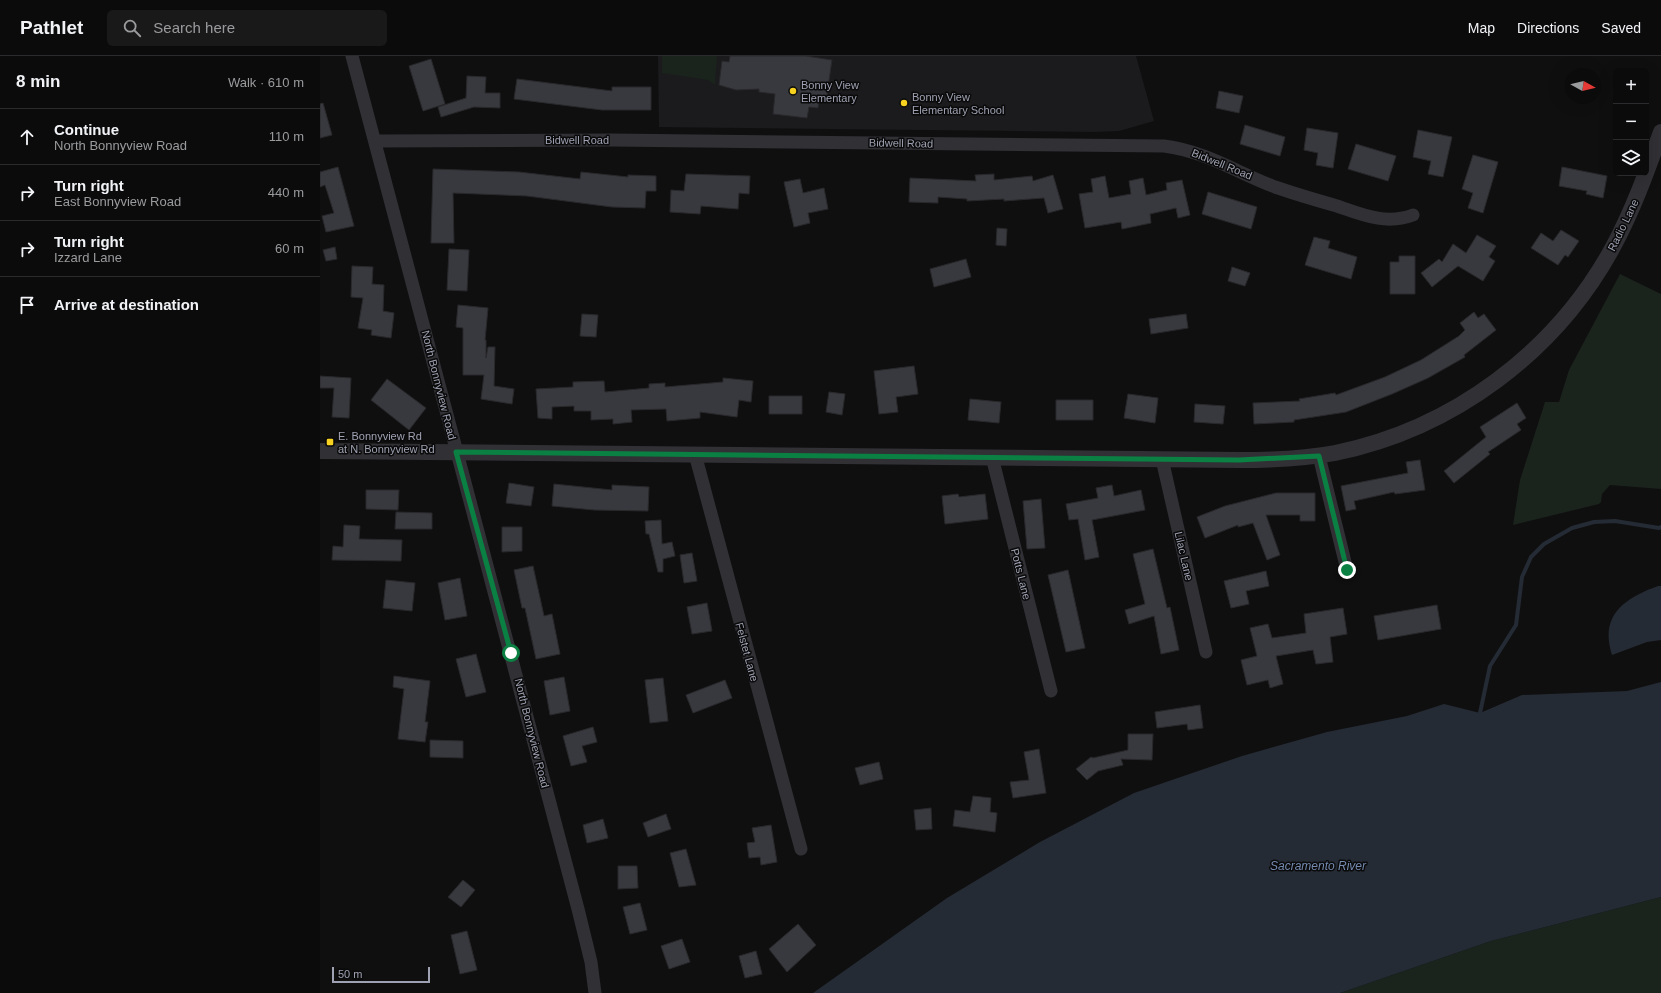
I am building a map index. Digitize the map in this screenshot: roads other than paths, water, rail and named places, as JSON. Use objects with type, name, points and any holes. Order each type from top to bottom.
[{"type":"street","name":"North Bonnyview Road","points":[[352,56],[578,908],[591,962],[595,993]]},
{"type":"street","name":"Radio Lane","points":[[320,451],[1265,460],[1319,456],[1349,450],[1397,435],[1434,419],[1486,389],[1518,365],[1546,338],[1567,315],[1597,275],[1613,247],[1638,193],[1661,132]]},
{"type":"street","name":"Bidwell Road","points":[[375,141],[611,140],[1164,146],[1199,153],[1275,187],[1366,215],[1386,220],[1395,220],[1414,215]]},
{"type":"street","name":"Felstet Lane","points":[[695,454],[801,849]]},
{"type":"street","points":[[1319,456],[1347,570]]},
{"type":"street","name":"Potts Lane","points":[[992,457],[1051,691]]},
{"type":"street","name":"Lilac Lane","points":[[1162,459],[1206,652]]},
{"type":"water","points":[[1661,586],[1661,640],[1647,642],[1612,655],[1609,641],[1609,629],[1612,619],[1618,610],[1635,596]]},
{"type":"water","name":"Sacramento River","points":[[1661,682],[1661,897],[1491,941],[1340,993],[813,993],[947,898],[1040,842],[1134,793],[1242,756],[1327,732],[1407,716],[1444,704],[1480,713],[1522,695],[1627,691]]},
{"type":"waterway","points":[[1480,713],[1490,666],[1516,625],[1522,577],[1531,557],[1544,544],[1572,528],[1594,522],[1615,521],[1659,528],[1661,527]]},
{"type":"place","name":"Bonny View Elementary","points":[[793,91]]},
{"type":"place","name":"Bonny View Elementary School","points":[[904,103]]},
{"type":"place","name":"E. Bonnyview Rd at N. Bonnyview Rd","points":[[330,442]]}]
